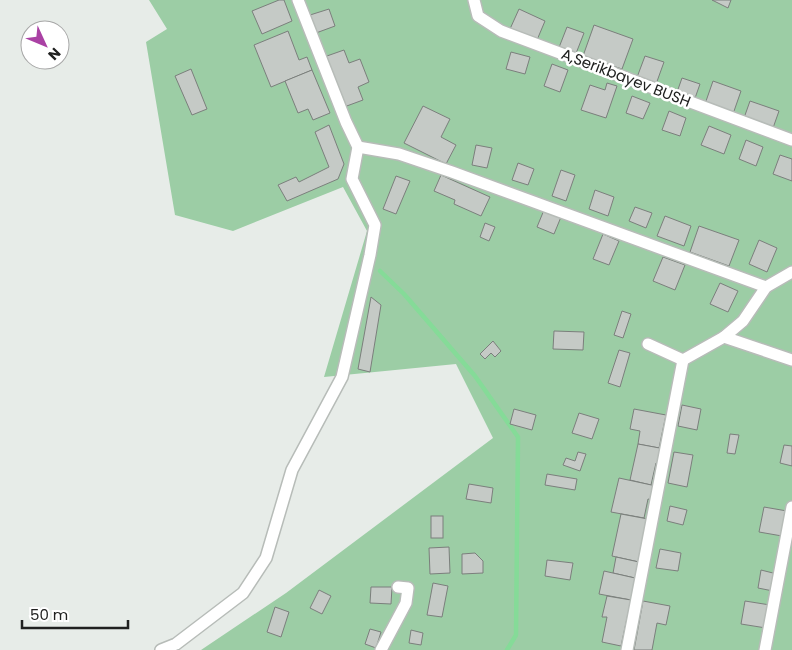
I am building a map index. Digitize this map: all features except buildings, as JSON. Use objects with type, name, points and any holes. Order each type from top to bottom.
[{"type":"street","points":[[161,650],[176,644],[244,593],[266,558],[292,470],[342,377],[375,225],[352,179],[358,147],[346,122],[298,0]]},
{"type":"street","name":"A,Serikbayev BUSH","points":[[474,0],[478,16],[501,31],[792,140]]},
{"type":"street","points":[[358,147],[399,154],[452,172],[766,287]]},
{"type":"street","points":[[627,650],[683,360],[724,337],[743,321],[766,287],[792,272]]},
{"type":"street","points":[[724,337],[792,360]]},
{"type":"street","points":[[648,344],[683,360]]},
{"type":"street","points":[[765,650],[792,506]]},
{"type":"street","points":[[382,650],[406,602],[408,588],[398,587]]},
{"type":"green space","points":[[149,0],[792,0],[792,650],[201,650],[286,593],[493,438],[456,364],[324,377],[367,231],[343,187],[233,231],[175,215],[146,42],[167,29]]},
{"type":"waterway","points":[[380,271],[404,294],[475,376],[518,437],[516,635],[507,650]]}]
